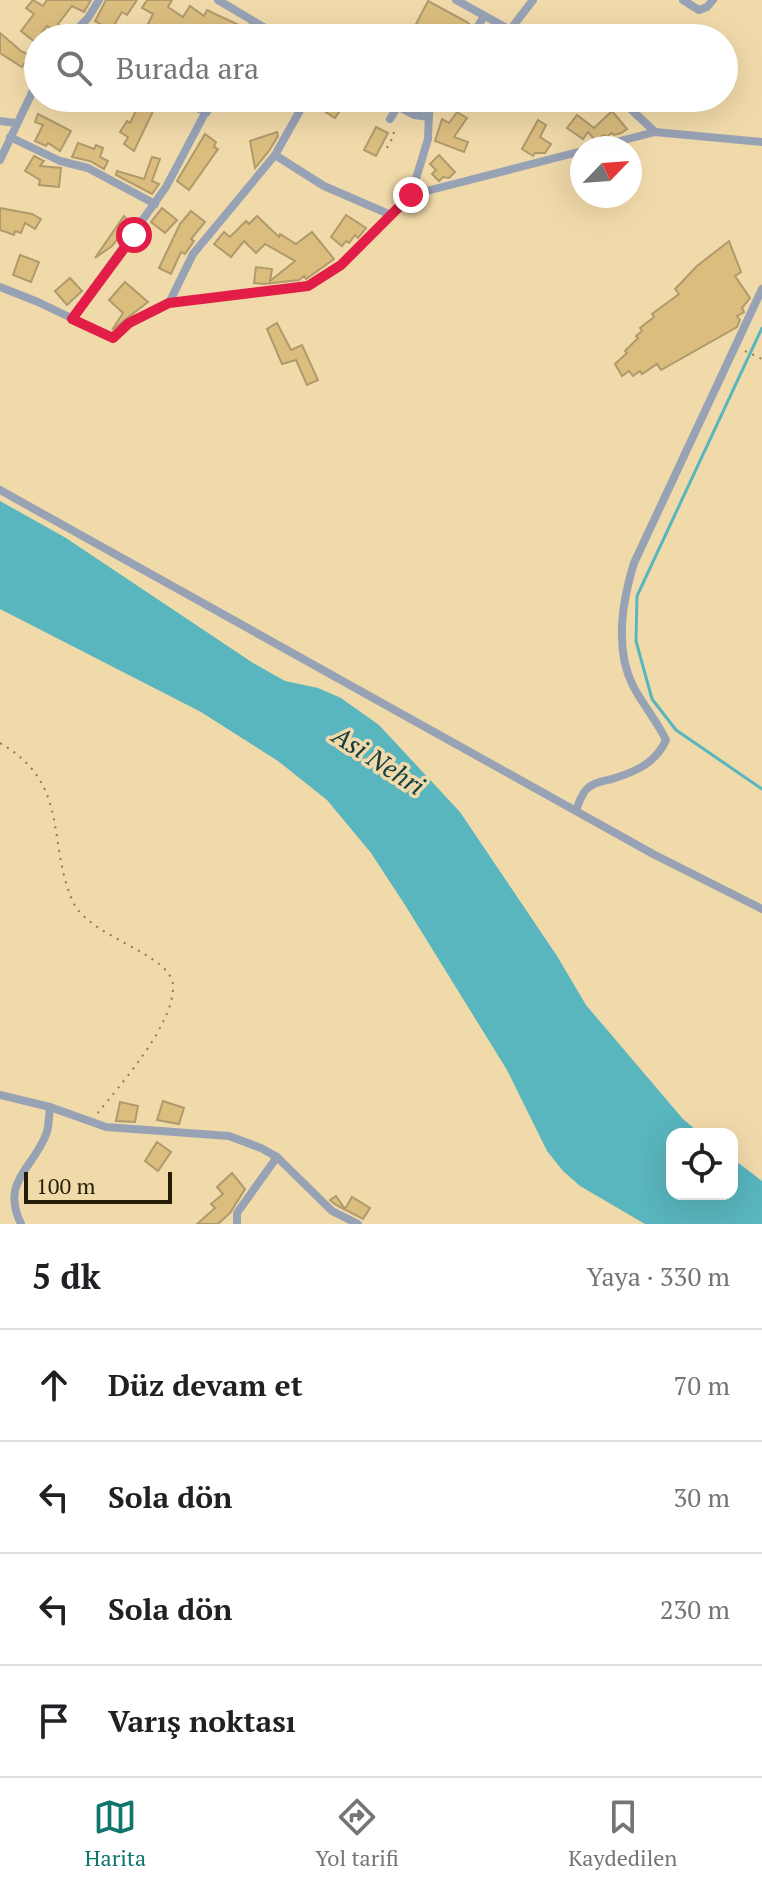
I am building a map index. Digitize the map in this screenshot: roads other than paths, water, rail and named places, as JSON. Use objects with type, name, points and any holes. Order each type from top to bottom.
[{"type":"street","points":[[82,24],[99,0]]},
{"type":"street","points":[[218,0],[258,24]]},
{"type":"street","points":[[456,0],[499,24]]},
{"type":"street","points":[[515,24],[533,0]]},
{"type":"street","points":[[683,0],[699,10],[713,0]]},
{"type":"street","points":[[479,24],[484,16]]},
{"type":"street","points":[[0,160],[24,107]]},
{"type":"street","points":[[72,319],[155,204],[206,112]]},
{"type":"street","points":[[169,303],[193,254],[275,155],[299,112]]},
{"type":"street","points":[[390,119],[394,112]]},
{"type":"street","points":[[409,112],[429,117]]},
{"type":"street","points":[[0,287],[113,338],[129,323],[169,303],[308,286],[341,265],[411,195],[428,139],[431,112]]},
{"type":"street","points":[[634,112],[655,132]]},
{"type":"street","points":[[0,121],[16,123]]},
{"type":"street","points":[[640,136],[655,132],[762,142]]},
{"type":"street","points":[[10,137],[60,161],[88,168],[155,204]]},
{"type":"street","points":[[411,195],[570,154]]},
{"type":"street","points":[[275,155],[324,186],[391,215]]},
{"type":"street","points":[[576,810],[586,789],[627,775],[649,763],[660,753],[666,740],[631,683],[621,626],[624,594],[634,563],[762,289]]},
{"type":"street","points":[[0,490],[653,854],[762,909]]},
{"type":"street","points":[[0,1095],[50,1107],[106,1127],[229,1136],[277,1157],[332,1211],[358,1224]]},
{"type":"street","points":[[21,1224],[12,1204],[17,1183],[47,1132],[50,1107]]},
{"type":"street","points":[[237,1224],[237,1213],[277,1157]]},
{"type":"water","name":"Asi Nehri","points":[[0,501],[66,538],[253,663],[285,681],[318,688],[341,698],[379,725],[460,812],[557,956],[586,1005],[694,1128],[666,1128],[666,1200],[738,1200],[738,1163],[762,1181],[762,1224],[645,1224],[580,1186],[547,1151],[507,1070],[405,905],[371,853],[327,800],[278,761],[201,712],[0,609]]},
{"type":"waterway","points":[[762,328],[637,596],[636,641],[652,699],[676,730],[762,789]]}]
